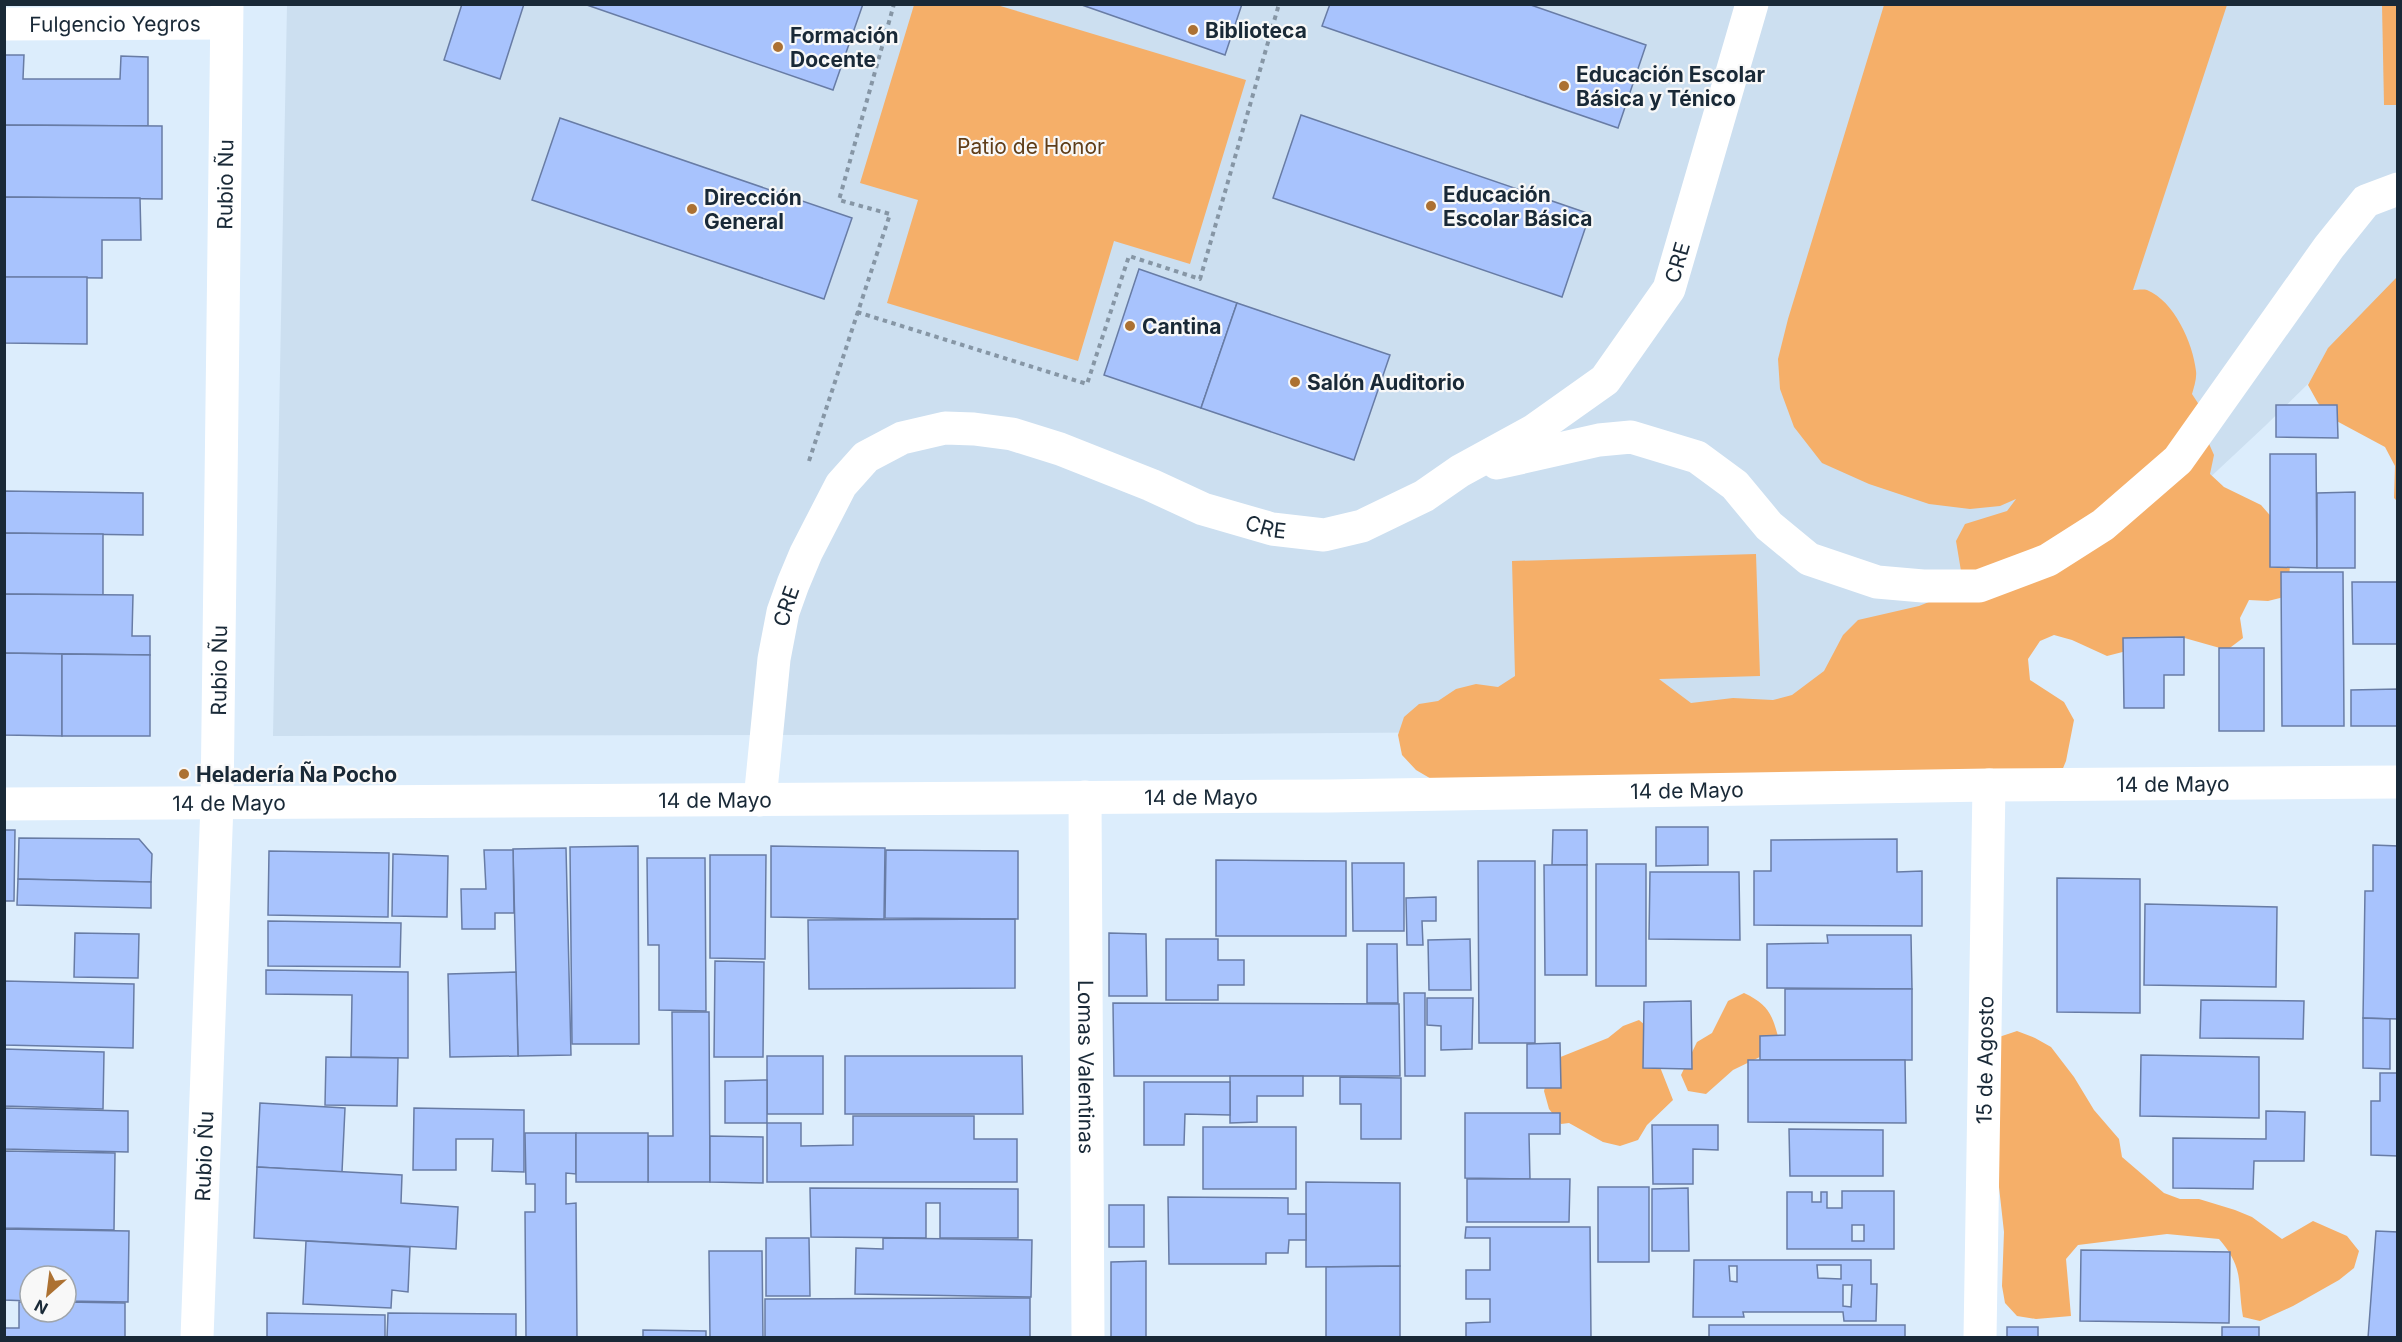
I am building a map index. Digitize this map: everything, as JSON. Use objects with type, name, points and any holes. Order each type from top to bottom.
[{"type":"street","name":"CRE","points":[[760,800],[774,659],[783,612],[793,584],[841,484],[866,457],[902,438],[945,428],[1012,434],[1060,449],[1151,485],[1203,509],[1272,530],[1324,535],[1362,526],[1424,496],[1460,471],[1533,431],[1605,380],[1670,289],[1752,4]]},
{"type":"street","name":"Fulgencio Yegros","points":[[4,24],[226,14]]},
{"type":"street","name":"Rubio Ñu","points":[[197,1338],[217,804],[226,14]]},
{"type":"street","points":[[1460,471],[1599,440],[1631,437],[1697,457],[1735,485],[1769,526],[1809,559],[1877,582],[1923,586],[1979,586],[2048,560],[2103,525],[2178,460],[2290,298],[2329,247],[2367,201],[2397,189]]},
{"type":"street","name":"14 de Mayo","points":[[4,804],[1329,796],[1989,785],[2397,782]]},
{"type":"street","name":"15 de Agosto","points":[[1980,1338],[1989,785]]},
{"type":"street","name":"Lomas Valentinas","points":[[1085,797],[1089,1338]]},
{"type":"path","points":[[808,463],[890,214],[839,200],[894,4]]},
{"type":"path","points":[[857,312],[1087,384],[1129,256],[1200,279],[1279,4]]},
{"type":"shaded area","points":[[287,5],[2397,5],[2397,300],[2373,320],[2265,426],[2016,659],[2011,728],[1215,734],[273,736]]},
{"type":"green space","name":"Patio de Honor","points":[[914,5],[997,5],[1246,80],[1190,264],[1114,241],[1078,361],[887,303],[918,200],[860,183]]},
{"type":"green space","points":[[1884,5],[2227,5],[2133,290],[2147,290],[2157,295],[2174,313],[2186,336],[2196,371],[2192,394],[2207,417],[2206,437],[2214,455],[2210,474],[2224,487],[2261,505],[2275,521],[2292,532],[2288,596],[2268,601],[2249,600],[2240,618],[2243,638],[2227,650],[2181,637],[2107,656],[2072,640],[2054,635],[2040,641],[2028,659],[2030,680],[2064,702],[2074,720],[2066,761],[2056,785],[1433,780],[1416,770],[1402,755],[1398,735],[1404,717],[1419,704],[1438,701],[1456,689],[1476,684],[1498,687],[1515,676],[1512,561],[1756,554],[1760,676],[1659,679],[1691,703],[1733,698],[1773,700],[1792,695],[1824,671],[1843,635],[1858,620],[1919,606],[1956,591],[1961,571],[1956,541],[1965,524],[2007,511],[2016,499],[2000,506],[1970,509],[1929,504],[1869,484],[1822,463],[1794,427],[1780,389],[1778,359],[1788,319]]},
{"type":"green space","points":[[2382,5],[2397,5],[2397,105],[2384,105]]},
{"type":"green space","points":[[2397,277],[2397,501],[2394,498],[2395,466],[2385,447],[2331,418],[2318,403],[2308,385],[2328,348]]},
{"type":"green space","points":[[1744,993],[1768,1011],[1779,1040],[1766,1054],[1733,1070],[1706,1094],[1688,1091],[1681,1075],[1697,1042],[1712,1033],[1728,1001]]},
{"type":"green space","points":[[1639,1020],[1652,1031],[1660,1067],[1673,1100],[1647,1125],[1638,1140],[1620,1146],[1603,1142],[1569,1123],[1561,1124],[1549,1109],[1544,1091],[1549,1073],[1558,1058],[1608,1038],[1623,1026]]},
{"type":"green space","points":[[2017,1031],[2051,1047],[2074,1077],[2094,1110],[2119,1139],[2122,1157],[2164,1193],[2180,1199],[2199,1199],[2235,1210],[2252,1217],[2282,1239],[2313,1221],[2347,1236],[2359,1251],[2354,1268],[2339,1280],[2293,1306],[2260,1321],[2243,1317],[2236,1268],[2233,1259],[2219,1239],[2167,1234],[2078,1245],[2066,1259],[2071,1316],[2036,1319],[2017,1316],[2005,1303],[2002,1286],[2004,1232],[1996,1160],[1999,1037]]},
{"type":"building","points":[[462,4],[524,4],[500,79],[444,60]]},
{"type":"building","name":"Formación Docente","points":[[584,4],[863,4],[833,90]]},
{"type":"building","name":"Biblioteca","points":[[1079,4],[1242,4],[1225,55]]},
{"type":"building","name":"Educación Escolar Básica y Ténico","points":[[1330,4],[1528,4],[1646,45],[1618,128],[1322,26]]},
{"type":"building","points":[[4,55],[24,55],[23,79],[120,79],[121,56],[148,57],[148,126],[4,125]]},
{"type":"building","name":"Educación Escolar Básica","points":[[1301,115],[1590,214],[1562,297],[1273,198]]},
{"type":"building","name":"Dirección General","points":[[560,118],[852,218],[824,299],[532,200]]},
{"type":"building","points":[[4,125],[162,126],[162,199],[4,197]]},
{"type":"building","points":[[4,197],[140,198],[141,240],[102,240],[102,278],[4,277]]},
{"type":"building","points":[[1139,269],[1237,303],[1201,408],[1104,375]]},
{"type":"building","points":[[4,277],[87,277],[87,344],[4,343]]},
{"type":"building","name":"Salón Auditorio","points":[[1237,303],[1390,355],[1354,460],[1201,408]]},
{"type":"building","points":[[2276,405],[2337,405],[2338,438],[2276,437]]},
{"type":"building","points":[[2270,454],[2316,454],[2317,568],[2270,567]]},
{"type":"building","points":[[4,491],[143,493],[143,535],[4,533]]},
{"type":"building","points":[[2355,492],[2355,568],[2317,568],[2317,493]]},
{"type":"building","points":[[4,533],[103,534],[103,595],[4,594]]},
{"type":"building","points":[[2281,572],[2343,572],[2344,726],[2282,726]]},
{"type":"building","points":[[2352,582],[2398,582],[2398,644],[2353,644]]},
{"type":"building","points":[[4,594],[133,595],[132,636],[150,636],[150,655],[4,653]]},
{"type":"building","points":[[2184,637],[2184,675],[2164,675],[2164,708],[2124,708],[2123,638]]},
{"type":"building","points":[[2219,648],[2264,648],[2264,731],[2219,731]]},
{"type":"building","points":[[4,653],[62,654],[62,736],[4,735]]},
{"type":"building","points":[[62,654],[150,655],[150,736],[62,736]]},
{"type":"building","points":[[2398,689],[2398,726],[2351,726],[2351,690]]},
{"type":"building","points":[[1656,827],[1708,827],[1708,865],[1656,866]]},
{"type":"building","points":[[4,830],[15,830],[14,901],[4,901]]},
{"type":"building","points":[[1553,830],[1587,830],[1587,865],[1552,865]]},
{"type":"building","points":[[19,838],[139,839],[152,854],[151,882],[18,879]]},
{"type":"building","points":[[1897,839],[1897,872],[1922,871],[1922,926],[1754,925],[1754,871],[1771,871],[1771,840]]},
{"type":"building","points":[[2373,845],[2398,846],[2398,1019],[2363,1018],[2365,891],[2373,891]]},
{"type":"building","points":[[638,846],[639,1044],[572,1044],[570,847]]},
{"type":"building","points":[[771,846],[885,848],[884,919],[771,917]]},
{"type":"building","points":[[566,848],[571,1055],[518,1056],[513,849]]},
{"type":"building","points":[[484,850],[513,850],[514,913],[495,913],[495,929],[462,929],[461,889],[486,889]]},
{"type":"building","points":[[886,850],[1018,851],[1018,919],[885,918]]},
{"type":"building","points":[[269,851],[389,853],[388,917],[268,915]]},
{"type":"building","points":[[393,854],[448,856],[447,917],[392,916]]},
{"type":"building","points":[[710,855],[766,855],[765,959],[710,958]]},
{"type":"building","points":[[647,858],[705,858],[706,1011],[659,1010],[659,945],[648,945]]},
{"type":"building","points":[[1216,860],[1346,861],[1346,936],[1216,936]]},
{"type":"building","points":[[1478,861],[1535,861],[1535,1043],[1479,1043]]},
{"type":"building","points":[[1352,863],[1404,863],[1404,931],[1353,931]]},
{"type":"building","points":[[1596,864],[1646,864],[1646,986],[1596,986]]},
{"type":"building","points":[[1544,865],[1587,865],[1587,975],[1545,975]]},
{"type":"building","points":[[1650,872],[1739,872],[1740,940],[1649,939]]},
{"type":"building","points":[[2057,878],[2140,879],[2140,1013],[2057,1012]]},
{"type":"building","points":[[18,879],[151,882],[151,908],[17,905]]},
{"type":"building","points":[[1436,897],[1436,921],[1422,921],[1423,945],[1407,945],[1406,898]]},
{"type":"building","points":[[2145,904],[2277,907],[2276,987],[2144,985]]},
{"type":"building","points":[[1015,919],[1015,988],[809,989],[808,920]]},
{"type":"building","points":[[268,921],[401,923],[400,967],[268,966]]},
{"type":"building","points":[[75,933],[139,934],[138,978],[74,977]]},
{"type":"building","points":[[1109,933],[1146,934],[1147,996],[1109,996]]},
{"type":"building","points":[[1827,935],[1911,935],[1912,989],[1767,988],[1767,944],[1828,943]]},
{"type":"building","points":[[1166,939],[1218,939],[1218,960],[1244,960],[1244,985],[1218,985],[1218,1000],[1166,1000]]},
{"type":"building","points":[[1470,939],[1471,990],[1429,990],[1428,940]]},
{"type":"building","points":[[1367,944],[1397,944],[1398,1003],[1367,1003]]},
{"type":"building","points":[[715,961],[764,962],[763,1057],[714,1057]]},
{"type":"building","points":[[266,970],[408,972],[408,1058],[351,1057],[352,995],[266,994]]},
{"type":"building","points":[[516,972],[518,1056],[450,1057],[448,974]]},
{"type":"building","points":[[4,981],[134,984],[133,1048],[4,1045]]},
{"type":"building","points":[[1785,989],[1912,989],[1912,1060],[1760,1060],[1760,1036],[1785,1035]]},
{"type":"building","points":[[1404,993],[1425,993],[1425,1076],[1405,1076]]},
{"type":"building","points":[[1427,998],[1473,998],[1472,1049],[1441,1050],[1441,1026],[1427,1025]]},
{"type":"building","points":[[2201,1000],[2304,1001],[2303,1039],[2200,1038]]},
{"type":"building","points":[[1691,1001],[1692,1069],[1643,1068],[1644,1002]]},
{"type":"building","points":[[1113,1003],[1399,1004],[1400,1076],[1114,1076]]},
{"type":"building","points":[[672,1012],[709,1012],[710,1182],[648,1182],[648,1136],[673,1136]]},
{"type":"building","points":[[2363,1018],[2390,1019],[2390,1069],[2363,1068]]},
{"type":"building","points":[[1560,1043],[1561,1088],[1527,1088],[1527,1044]]},
{"type":"building","points":[[4,1049],[104,1052],[103,1109],[4,1106]]},
{"type":"building","points":[[2141,1055],[2259,1057],[2259,1118],[2140,1116]]},
{"type":"building","points":[[767,1056],[823,1056],[823,1114],[767,1114]]},
{"type":"building","points":[[845,1056],[1022,1056],[1023,1114],[845,1114]]},
{"type":"building","points":[[326,1057],[398,1058],[397,1106],[325,1105]]},
{"type":"building","points":[[1748,1060],[1905,1060],[1906,1123],[1748,1122]]},
{"type":"building","points":[[2380,1073],[2398,1073],[2398,1156],[2371,1155],[2371,1101],[2380,1101]]},
{"type":"building","points":[[1230,1076],[1303,1076],[1303,1096],[1257,1096],[1257,1122],[1230,1123]]},
{"type":"building","points":[[1340,1077],[1401,1078],[1401,1139],[1361,1139],[1361,1104],[1340,1104]]},
{"type":"building","points":[[767,1080],[767,1123],[725,1123],[725,1081]]},
{"type":"building","points":[[1144,1082],[1230,1082],[1230,1115],[1185,1114],[1184,1145],[1144,1145]]},
{"type":"building","points":[[260,1103],[345,1108],[342,1172],[257,1167]]},
{"type":"building","points":[[4,1108],[128,1111],[128,1152],[4,1149]]},
{"type":"building","points":[[414,1108],[524,1110],[524,1172],[492,1171],[493,1139],[456,1139],[456,1170],[413,1170]]},
{"type":"building","points":[[2266,1111],[2305,1112],[2304,1161],[2254,1161],[2253,1189],[2173,1188],[2173,1138],[2266,1139]]},
{"type":"building","points":[[1465,1113],[1560,1113],[1560,1134],[1529,1134],[1530,1179],[1465,1178]]},
{"type":"building","points":[[853,1116],[974,1116],[974,1139],[1017,1139],[1017,1182],[767,1182],[767,1123],[801,1123],[801,1146],[853,1145]]},
{"type":"building","points":[[1652,1125],[1718,1125],[1718,1150],[1693,1149],[1693,1184],[1653,1184]]},
{"type":"building","points":[[1203,1127],[1296,1127],[1296,1189],[1203,1189]]},
{"type":"building","points":[[1789,1129],[1883,1130],[1883,1176],[1790,1176]]},
{"type":"building","points":[[525,1133],[576,1133],[576,1174],[566,1173],[566,1204],[576,1203],[577,1338],[526,1338],[525,1212],[535,1212],[535,1184],[526,1184]]},
{"type":"building","points":[[576,1133],[648,1133],[648,1182],[576,1182]]},
{"type":"building","points":[[710,1136],[763,1137],[763,1183],[710,1182]]},
{"type":"building","points":[[4,1151],[115,1153],[114,1230],[4,1228]]},
{"type":"building","points":[[257,1167],[402,1175],[401,1203],[458,1207],[456,1249],[254,1238]]},
{"type":"building","points":[[1467,1179],[1570,1179],[1569,1222],[1467,1222]]},
{"type":"building","points":[[1306,1182],[1400,1183],[1400,1266],[1306,1267]]},
{"type":"building","points":[[1598,1187],[1649,1187],[1649,1262],[1598,1262]]},
{"type":"building","points":[[810,1188],[1018,1189],[1018,1238],[940,1238],[940,1203],[926,1203],[926,1238],[811,1237]]},
{"type":"building","points":[[1688,1188],[1689,1251],[1652,1251],[1652,1189]]},
{"type":"building","points":[[1842,1191],[1894,1191],[1894,1249],[1787,1249],[1787,1192],[1812,1192],[1812,1202],[1821,1202],[1821,1192],[1827,1192],[1827,1208],[1842,1208]],"holes":[[[1852,1225],[1864,1225],[1864,1241],[1852,1241]]]},
{"type":"building","points":[[1168,1197],[1288,1198],[1288,1214],[1306,1214],[1306,1240],[1289,1240],[1288,1253],[1266,1253],[1266,1264],[1169,1264]]},
{"type":"building","points":[[1109,1205],[1144,1205],[1144,1247],[1109,1247]]},
{"type":"building","points":[[1466,1227],[1590,1227],[1591,1338],[1466,1338],[1466,1323],[1490,1322],[1490,1299],[1466,1299],[1466,1270],[1490,1270],[1490,1238],[1465,1238]]},
{"type":"building","points":[[4,1229],[129,1231],[128,1302],[78,1301],[78,1264],[18,1264],[18,1301],[4,1300]]},
{"type":"building","points":[[2376,1231],[2398,1232],[2398,1338],[2368,1338]]},
{"type":"building","points":[[766,1238],[809,1238],[810,1296],[766,1296]]},
{"type":"building","points":[[883,1238],[1032,1240],[1031,1297],[855,1294],[856,1248],[883,1249]]},
{"type":"building","points":[[306,1241],[410,1247],[408,1292],[392,1290],[391,1308],[303,1304]]},
{"type":"building","points":[[2081,1250],[2230,1252],[2229,1323],[2080,1321]]},
{"type":"building","points":[[709,1251],[762,1251],[763,1338],[710,1338]]},
{"type":"building","points":[[1694,1260],[1871,1260],[1871,1284],[1877,1284],[1876,1321],[1844,1321],[1843,1312],[1743,1312],[1744,1317],[1693,1317]],"holes":[[[1817,1265],[1841,1265],[1841,1279],[1818,1278]],[[1729,1266],[1737,1266],[1737,1282],[1730,1281]],[[1843,1285],[1852,1285],[1851,1307],[1843,1306]]]},
{"type":"building","points":[[1146,1261],[1146,1338],[1111,1338],[1111,1262]]},
{"type":"building","points":[[1400,1266],[1400,1338],[1326,1338],[1326,1267]]},
{"type":"building","points":[[1030,1298],[1030,1338],[765,1338],[765,1299]]},
{"type":"building","points":[[78,1302],[125,1303],[125,1338],[4,1338],[4,1328],[19,1328],[19,1324],[78,1324]]},
{"type":"building","points":[[267,1313],[385,1315],[385,1338],[267,1338]]},
{"type":"building","points":[[388,1313],[516,1314],[516,1338],[387,1338]]},
{"type":"building","points":[[1709,1325],[1905,1325],[1905,1338],[1709,1338]]},
{"type":"building","points":[[2007,1327],[2038,1327],[2038,1338],[2007,1338]]},
{"type":"building","points":[[2222,1327],[2259,1327],[2259,1338],[2222,1338]]},
{"type":"building","points":[[643,1330],[706,1331],[706,1338],[643,1338]]},
{"type":"place","name":"Biblioteca","points":[[1193,30]]},
{"type":"place","name":"Formación Docente","points":[[778,47]]},
{"type":"place","name":"Educación Escolar Básica y Ténico","points":[[1564,86]]},
{"type":"place","name":"Educación Escolar Básica","points":[[1431,206]]},
{"type":"place","name":"Dirección General","points":[[692,209]]},
{"type":"place","name":"Cantina","points":[[1130,326]]},
{"type":"place","name":"Salón Auditorio","points":[[1295,382]]},
{"type":"place","name":"Heladería Ña Pocho","points":[[184,774]]}]
